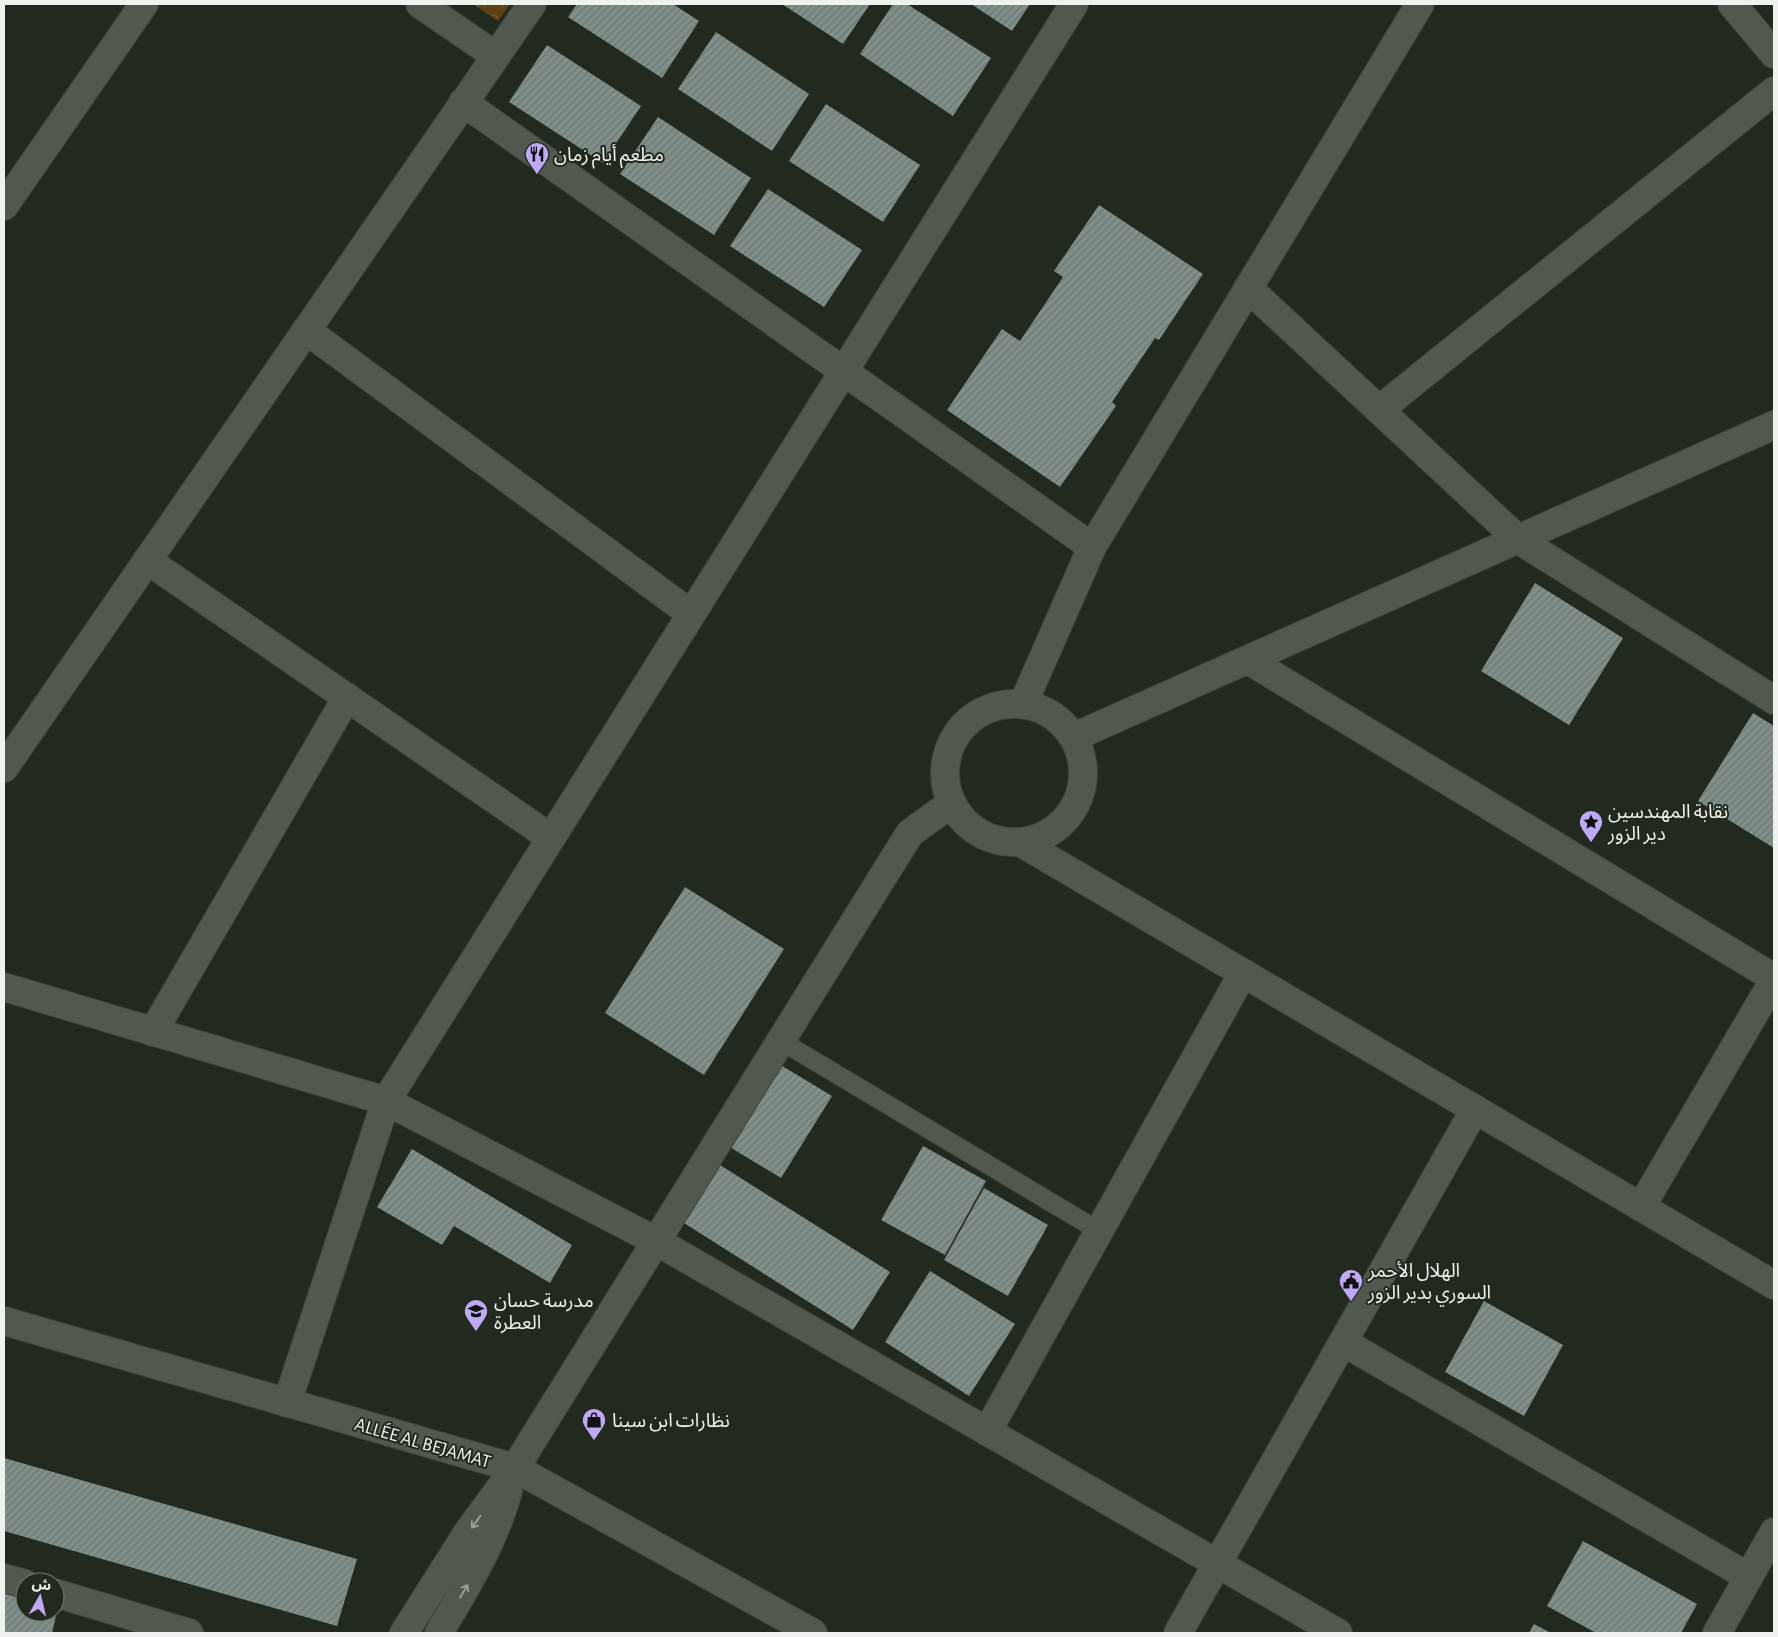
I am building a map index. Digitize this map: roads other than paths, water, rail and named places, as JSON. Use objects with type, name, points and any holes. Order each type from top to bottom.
[{"type":"street","points":[[4,206],[144,4]]},
{"type":"street","points":[[420,4],[496,56]]},
{"type":"street","points":[[4,768],[532,4]]},
{"type":"street","points":[[287,1403],[386,1101],[1074,4]]},
{"type":"street","points":[[1023,704],[1092,546],[1420,4]]},
{"type":"street","points":[[1732,4],[1774,54]]},
{"type":"street","points":[[1379,410],[1774,91]]},
{"type":"street","points":[[463,102],[1092,546]]},
{"type":"street","points":[[1248,288],[1519,540],[1774,700]]},
{"type":"street","points":[[306,330],[691,614]]},
{"type":"street","points":[[1074,737],[1774,425]]},
{"type":"street","points":[[147,560],[551,838]]},
{"type":"street","points":[[1248,660],[1774,979],[1641,1207]]},
{"type":"street","points":[[153,1032],[347,697]]},
{"type":"street","points":[[1023,704],[1043,709],[1061,721],[1074,737],[1083,766],[1083,782],[1076,805],[1062,823],[1043,836],[1020,842],[999,841],[980,833],[964,820],[952,803],[946,783],[946,762],[952,742],[965,724],[982,712],[1002,705],[1023,704]]},
{"type":"street","points":[[404,1633],[463,1540],[515,1468],[910,832],[952,803]]},
{"type":"street","points":[[1020,842],[1774,1285]]},
{"type":"street","points":[[987,1432],[1243,973]]},
{"type":"street","points":[[4,987],[386,1101],[656,1242],[1338,1633]]},
{"type":"street","points":[[1178,1633],[1475,1109]]},
{"type":"street","name":"ALLÉE AL BEJAMAT","points":[[4,1321],[515,1468],[813,1633]]},
{"type":"street","points":[[1343,1342],[1749,1577]]},
{"type":"street","points":[[439,1633],[478,1568],[493,1536],[515,1468]]},
{"type":"street","points":[[1717,1633],[1774,1532]]},
{"type":"street","points":[[65,1596],[189,1633]]},
{"type":"lane","points":[[781,1041],[1099,1230]]},
{"type":"place","name":"مطعم أيام زمان","points":[[537,175]]},
{"type":"place","name":"نقابة المهندسين دير الزور","points":[[1591,843]]},
{"type":"place","name":"الهلال الأحمر السوري بدير الزور","points":[[1351,1302]]},
{"type":"place","name":"مدرسة حسان العطرة","points":[[476,1332]]},
{"type":"place","name":"نظارات ابن سينا","points":[[594,1441]]}]
